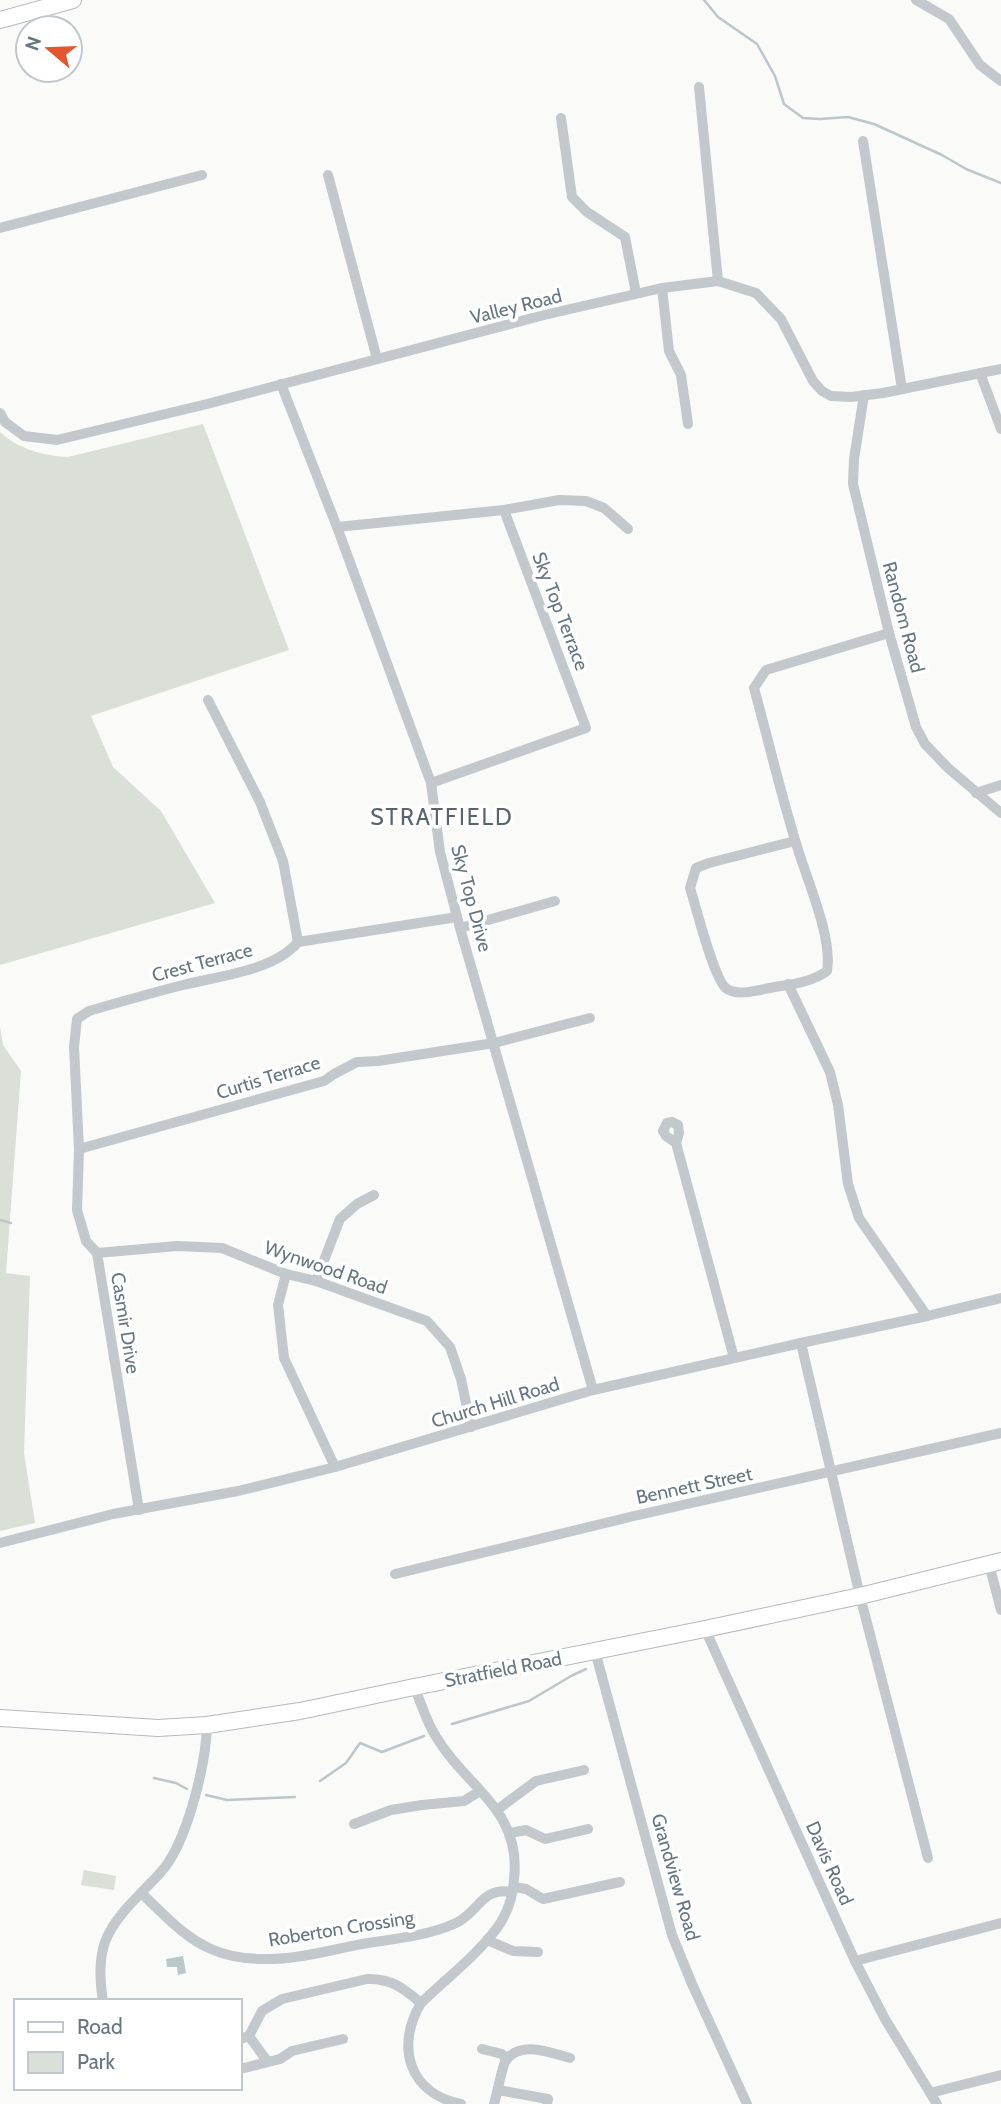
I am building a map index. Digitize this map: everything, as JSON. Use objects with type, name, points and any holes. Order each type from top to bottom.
[{"type":"main road","points":[[0,20],[73,0]]},
{"type":"main road","name":"Stratfield Road","points":[[0,1718],[158,1728],[207,1725],[300,1711],[860,1596],[995,1562]]},
{"type":"street","points":[[923,2],[949,19],[980,65],[1001,81]]},
{"type":"street","points":[[699,87],[718,281]]},
{"type":"street","points":[[561,118],[572,197],[587,212],[625,237],[636,293]]},
{"type":"street","points":[[863,141],[902,389]]},
{"type":"street","points":[[328,175],[377,359]]},
{"type":"street","points":[[0,228],[202,176]]},
{"type":"street","name":"Valley Road","points":[[0,413],[5,422],[24,436],[57,440],[636,293],[718,281],[756,293],[781,320],[813,381],[822,391],[838,397],[864,396],[1001,369]]},
{"type":"street","points":[[662,288],[669,351],[681,375],[688,424]]},
{"type":"street","points":[[980,373],[1001,429]]},
{"type":"street","name":"Sky Top Drive","points":[[281,384],[431,783],[440,852],[593,1390]]},
{"type":"street","name":"Random Road","points":[[864,396],[854,459],[853,484],[889,634],[920,737],[948,768],[1001,813]]},
{"type":"street","points":[[337,527],[504,510],[559,500],[586,501],[604,508],[628,529]]},
{"type":"street","name":"Sky Top Terrace","points":[[431,783],[586,728],[504,510]]},
{"type":"street","points":[[795,841],[696,868],[690,888],[715,969],[720,982],[728,990],[739,992],[818,978],[827,971],[829,961],[827,942],[795,841],[754,688],[766,670],[889,634]]},
{"type":"street","points":[[208,700],[260,802],[283,860],[298,942]]},
{"type":"street","points":[[976,793],[1001,785]]},
{"type":"street","name":"Crest Terrace","points":[[77,1019],[89,1011],[244,971],[289,952],[298,942],[459,923],[555,901]]},
{"type":"street","points":[[788,985],[830,1072],[838,1105],[848,1184],[859,1218],[927,1316]]},
{"type":"street","name":"Curtis Terrace","points":[[79,1149],[324,1082],[357,1062],[494,1043],[590,1018]]},
{"type":"street","name":"Casmir Drive","points":[[77,1019],[74,1047],[79,1149],[77,1210],[86,1241],[97,1253],[139,1510]]},
{"type":"street","points":[[676,1143],[734,1358]]},
{"type":"street","points":[[316,1281],[340,1219],[357,1204],[374,1195]]},
{"type":"street","name":"Wynwood Road","points":[[97,1253],[177,1246],[222,1248],[286,1274],[316,1281],[427,1321],[450,1347],[461,1379],[471,1427]]},
{"type":"street","points":[[286,1274],[278,1305],[284,1358],[335,1467]]},
{"type":"street","name":"Church Hill Road","points":[[0,1542],[113,1514],[238,1491],[335,1467],[593,1390],[1001,1298]]},
{"type":"street","points":[[801,1343],[860,1596],[928,1858]]},
{"type":"street","name":"Bennett Street","points":[[395,1574],[634,1516],[1001,1433]]},
{"type":"street","points":[[995,1562],[1001,1610]]},
{"type":"street","name":"Davis Road","points":[[705,1629],[855,1961],[885,2019],[937,2104]]},
{"type":"street","name":"Grandview Road","points":[[595,1651],[672,1935],[747,2104]]},
{"type":"street","points":[[414,1686],[435,1735],[497,1810],[510,1833],[516,1865],[508,1909],[498,1927],[421,2003],[408,2035],[411,2067],[419,2080],[443,2099],[461,2104]]},
{"type":"street","points":[[103,1999],[100,1978],[102,1949],[117,1917],[167,1866],[183,1835],[206,1743],[207,1725]]},
{"type":"street","points":[[497,1810],[536,1781],[584,1770]]},
{"type":"street","points":[[354,1824],[391,1810],[464,1801],[480,1791]]},
{"type":"street","points":[[510,1833],[526,1830],[545,1839],[588,1829]]},
{"type":"street","points":[[513,1890],[526,1889],[543,1899],[620,1882]]},
{"type":"street","name":"Roberton Crossing","points":[[141,1893],[190,1938],[212,1950],[236,1957],[263,1959],[291,1958],[449,1926],[468,1916],[490,1893],[513,1890]]},
{"type":"street","points":[[855,1961],[1001,1923]]},
{"type":"street","points":[[487,1940],[513,1951],[538,1952]]},
{"type":"street","points":[[267,2062],[245,2037],[262,2011],[282,1999],[380,1978],[402,1987],[421,2003]]},
{"type":"street","points":[[242,2068],[344,2039]]},
{"type":"street","points":[[494,2104],[506,2060],[520,2050],[531,2048],[570,2058]]},
{"type":"street","points":[[482,2049],[502,2053],[506,2060]]},
{"type":"street","points":[[930,2093],[1001,2075]]},
{"type":"street","points":[[498,2090],[548,2099],[548,2104]]},
{"type":"green space","points":[[203,424],[289,650],[91,716],[113,767],[161,811],[215,903],[0,965],[0,432],[15,443],[32,450],[68,457]]},
{"type":"green space","points":[[0,1027],[3,1045],[21,1071],[6,1273],[30,1276],[24,1453],[35,1523],[0,1531]]},
{"type":"green space","points":[[84,1870],[116,1876],[114,1890],[81,1885]]},
{"type":"shaded area","points":[[183,1956],[186,1973],[178,1975],[177,1967],[167,1967],[166,1959]]},
{"type":"waterway","points":[[704,0],[718,17],[757,44],[775,76],[784,104],[803,118],[848,117],[874,124],[1001,183]]},
{"type":"waterway","points":[[0,1220],[11,1223]]},
{"type":"waterway","points":[[452,1724],[529,1701],[586,1669]]},
{"type":"waterway","points":[[320,1781],[346,1763],[360,1743],[382,1752],[424,1736]]},
{"type":"waterway","points":[[154,1778],[176,1783],[187,1789]]},
{"type":"waterway","points":[[206,1795],[227,1800],[295,1797]]},
{"type":"district","name":"STRATFIELD","points":[[442,817]]}]
